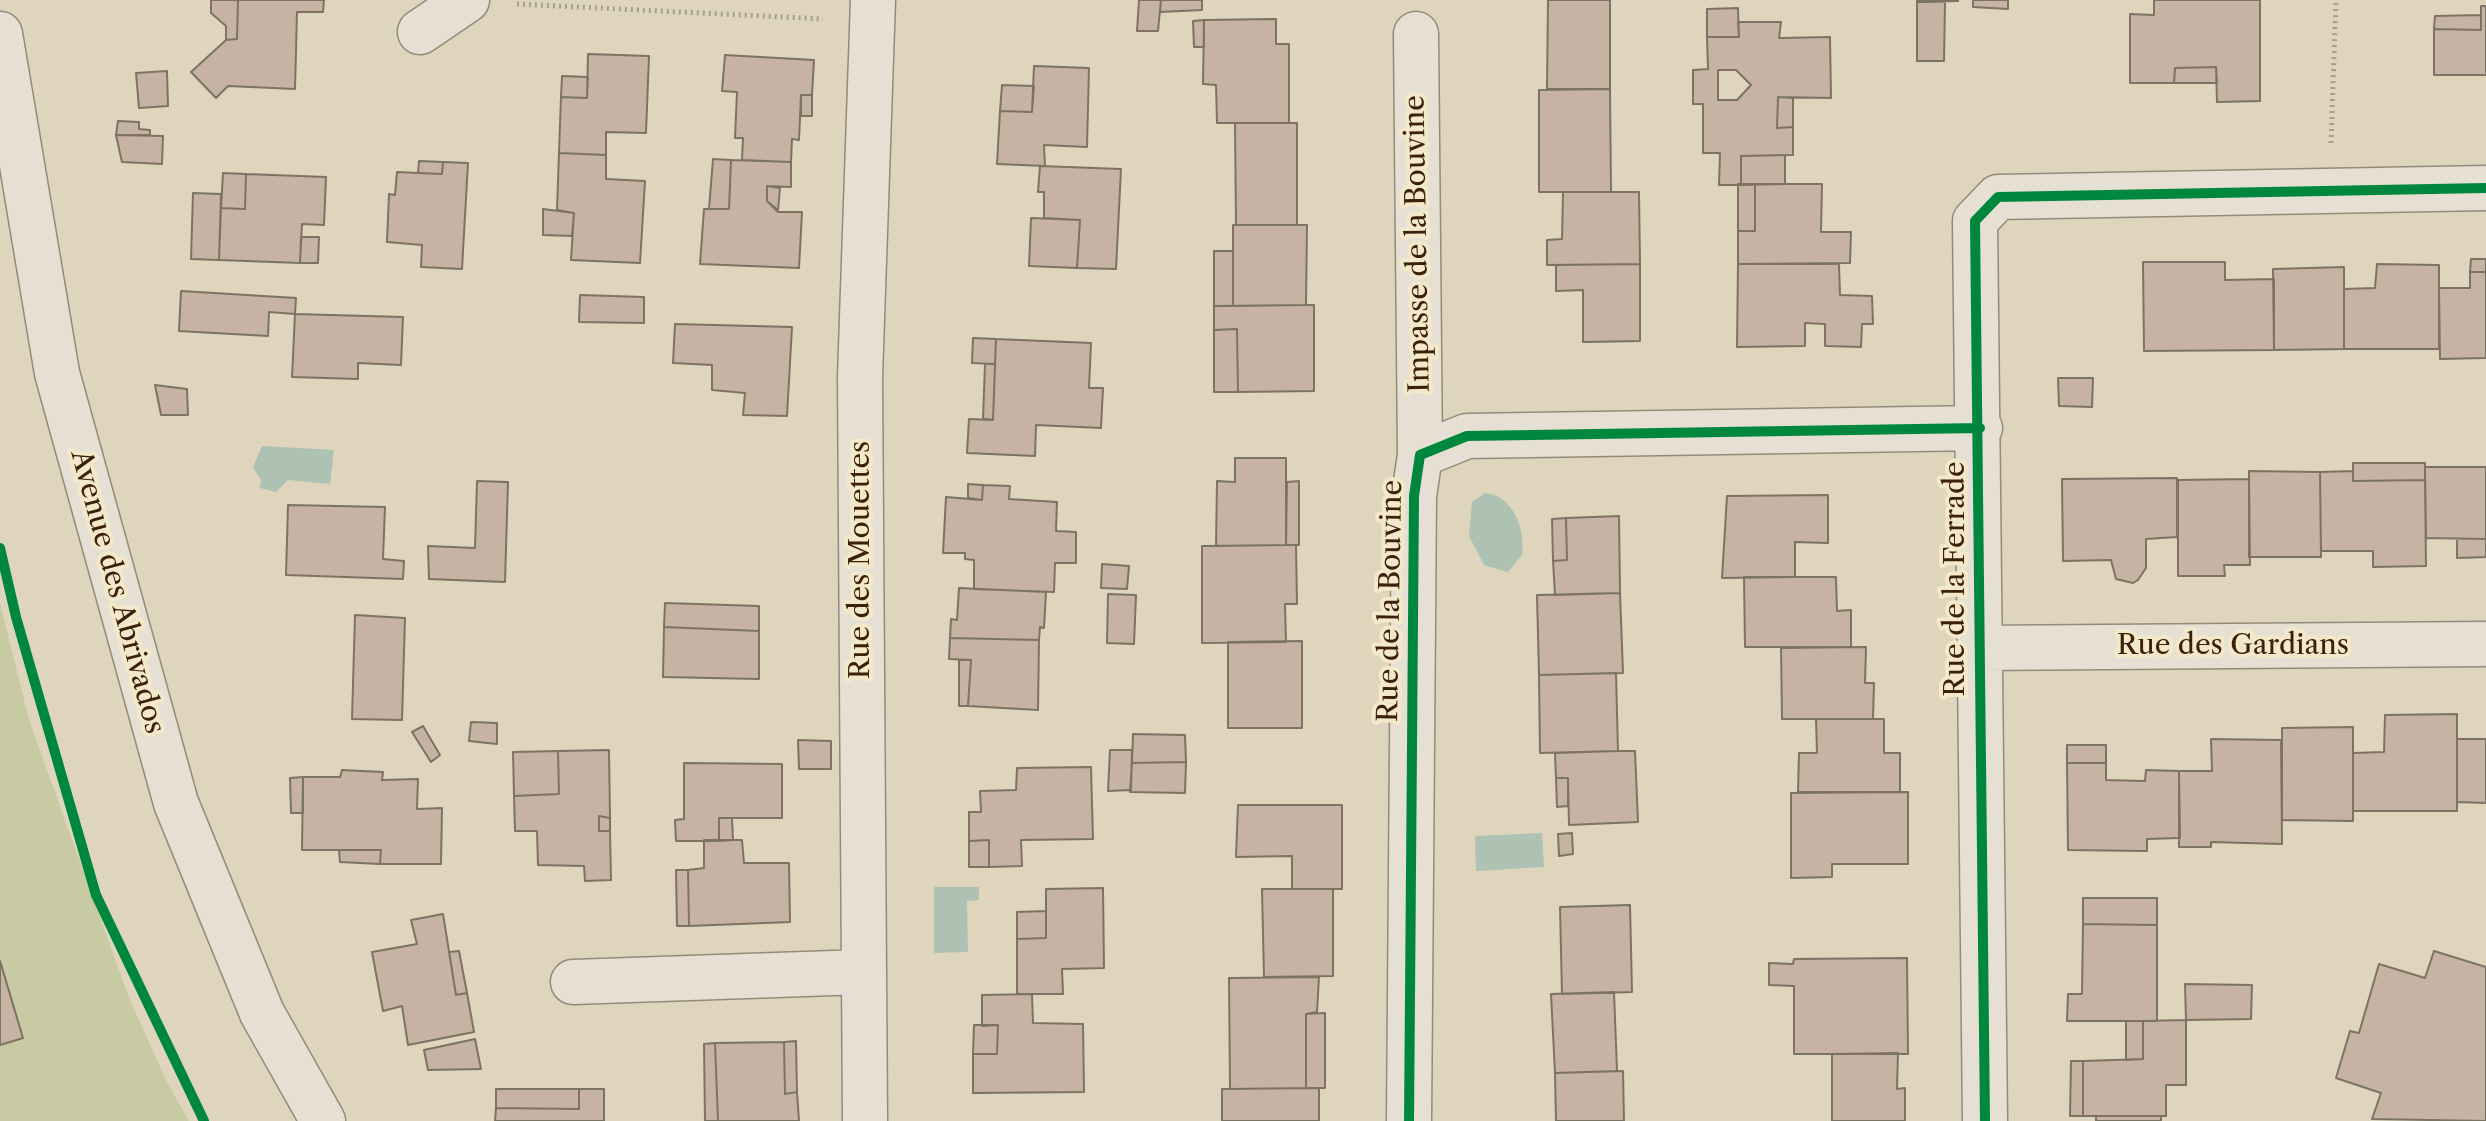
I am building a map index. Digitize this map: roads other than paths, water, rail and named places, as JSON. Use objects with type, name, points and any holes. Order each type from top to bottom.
[{"type":"street","points":[[420,32],[467,1]]},
{"type":"street","name":"Rue des Mouettes","points":[[865,1121],[860,377],[872,10]]},
{"type":"street","name":"Avenue des Abrivados","points":[[0,34],[57,373],[176,803],[262,1013],[323,1121]]},
{"type":"street","name":"Impasse de la Bouvine","points":[[1416,34],[1420,455]]},
{"type":"street","name":"Rue de la Ferrade","points":[[1985,1121],[1980,428],[1975,221],[1998,197],[2486,188]]},
{"type":"street","name":"Rue de la Bouvine","points":[[1409,1121],[1414,496],[1420,455],[1467,436],[1980,428]]},
{"type":"street","name":"Rue des Gardians","points":[[1980,648],[2486,644]]},
{"type":"street","points":[[573,982],[863,972]]}]
